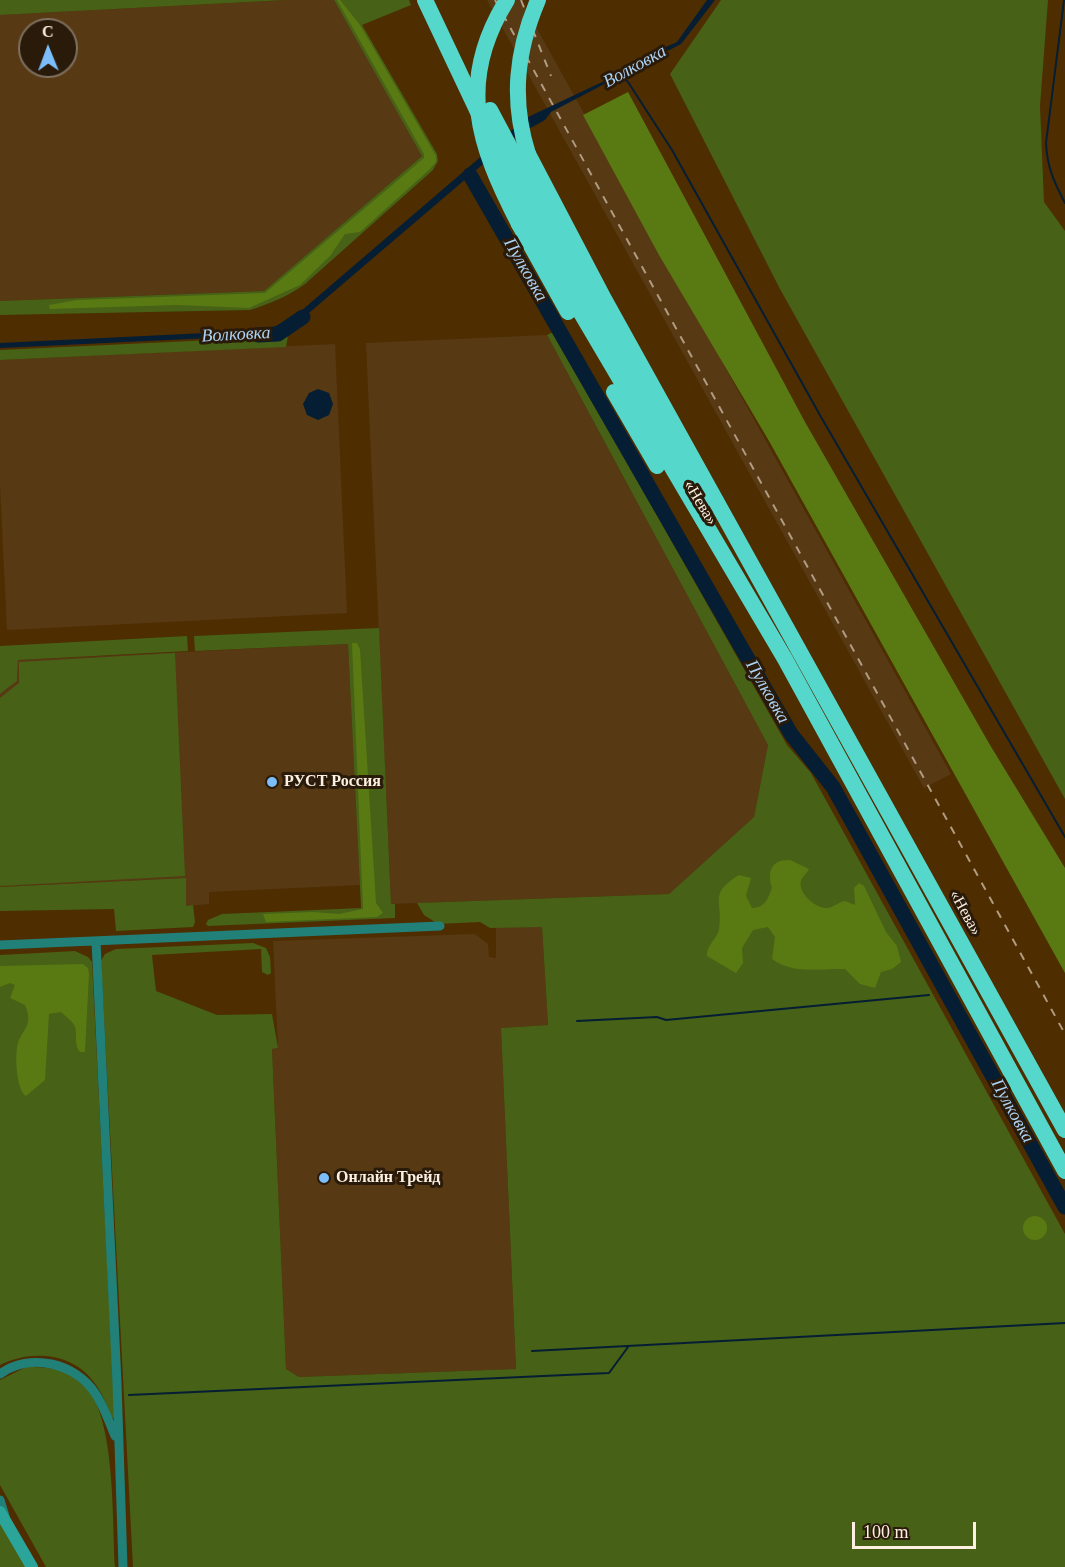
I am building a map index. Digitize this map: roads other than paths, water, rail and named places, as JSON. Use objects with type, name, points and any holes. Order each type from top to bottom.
[{"type":"highway","points":[[425,0],[537,215]]},
{"type":"highway","points":[[436,0],[537,215]]},
{"type":"highway","points":[[507,0],[486,47],[480,72],[478,120],[489,163],[537,215]]},
{"type":"highway","points":[[537,215],[528,154],[518,117],[517,73],[524,36],[538,0]]},
{"type":"highway","name":"«Нева»","points":[[537,215],[666,435],[783,628],[799,650],[1065,1130]]},
{"type":"highway","name":"«Нева»","points":[[537,215],[644,445],[819,736],[859,796],[1065,1171]]},
{"type":"main road","points":[[3,1517],[32,1567]]},
{"type":"street","points":[[0,945],[440,926]]},
{"type":"street","points":[[96,941],[117,1383],[117,1441],[123,1567]]},
{"type":"street","points":[[0,1374],[16,1365],[40,1362],[73,1372],[95,1393],[117,1441]]},
{"type":"street","points":[[0,1500],[3,1517]]},
{"type":"water","points":[[707,0],[715,0],[681,44],[551,112],[545,120],[516,136],[296,324],[274,335],[0,348],[0,343],[268,330],[294,317],[526,118],[619,74],[639,59],[677,42]]},
{"type":"water","points":[[318,389],[329,393],[333,404],[329,415],[318,420],[307,415],[303,404],[309,393]]},
{"type":"waterway","points":[[1064,0],[1046,143],[1052,174],[1065,203]]},
{"type":"waterway","points":[[621,76],[628,82],[672,150],[821,417],[1065,837]]},
{"type":"waterway","name":"Пулковка","points":[[470,175],[791,734],[833,787],[1065,1207]]},
{"type":"waterway","name":"Волковка","points":[[258,335],[278,334],[303,317]]},
{"type":"waterway","points":[[577,1021],[657,1017],[666,1020],[929,995]]},
{"type":"waterway","points":[[532,1351],[1065,1323]]},
{"type":"waterway","points":[[129,1395],[609,1373],[628,1347]]},
{"type":"railway","points":[[495,0],[1065,1034]]},
{"type":"railway","points":[[521,0],[551,76]]},
{"type":"place","name":"РУСТ Россия","points":[[272,782]]},
{"type":"place","name":"Онлайн Трейд","points":[[324,1178]]}]
